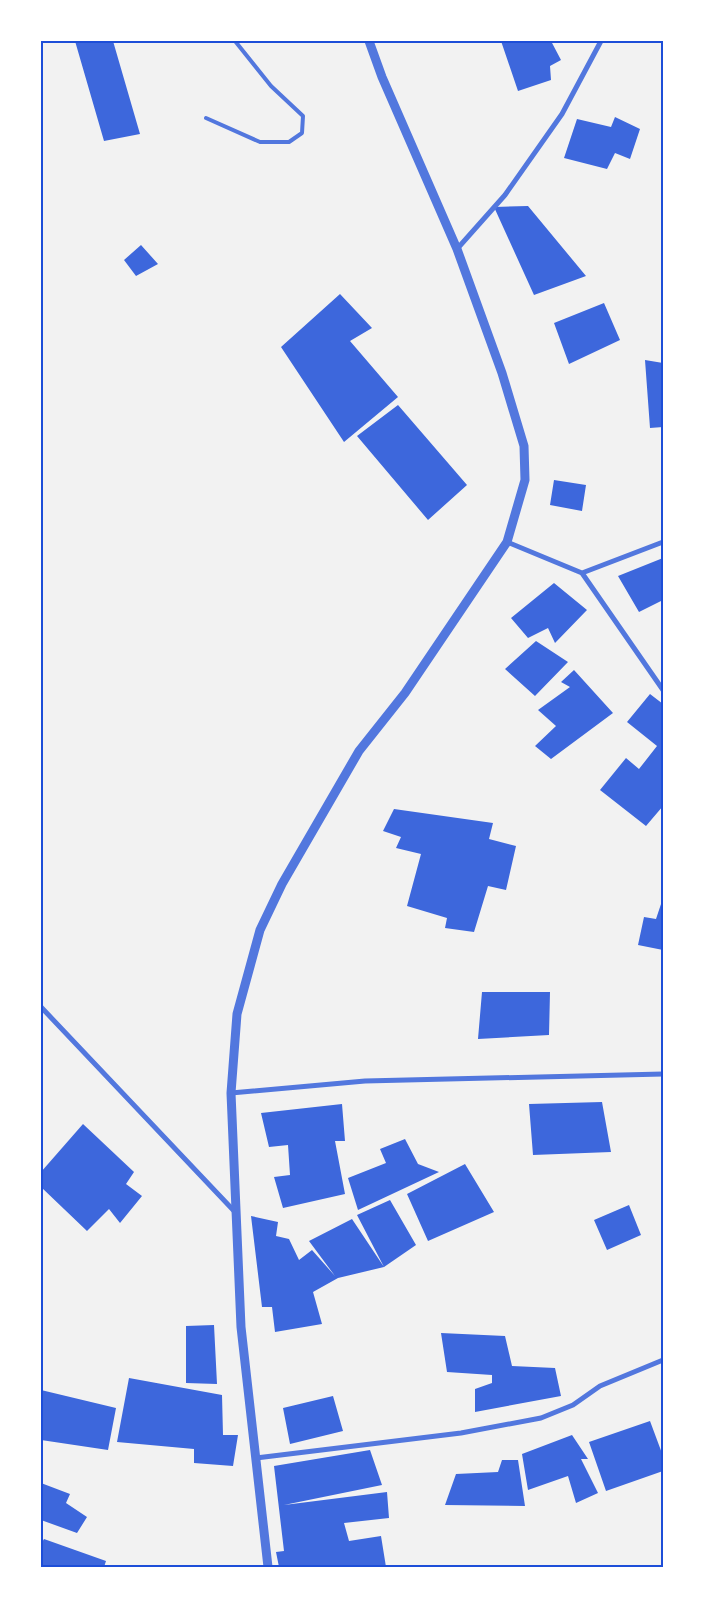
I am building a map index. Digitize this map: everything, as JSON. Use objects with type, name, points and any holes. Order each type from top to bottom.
[{"type":"street","points":[[268,1567],[241,1327],[231,1093],[237,1014],[260,930],[282,884],[359,750],[405,693],[507,542],[525,480],[524,446],[502,373],[457,249],[390,95],[369,41]]},
{"type":"street","points":[[457,249],[505,195],[562,114],[601,41]]},
{"type":"street","points":[[507,542],[582,573],[663,690]]},
{"type":"street","points":[[582,573],[663,542]]},
{"type":"street","points":[[41,1007],[236,1213]]},
{"type":"street","points":[[231,1093],[365,1081],[663,1074]]},
{"type":"street","points":[[256,1458],[461,1433],[541,1418],[573,1405],[600,1386],[663,1360]]},
{"type":"lane","points":[[206,118],[260,142],[289,142],[302,133],[303,116],[271,86],[235,41]]},
{"type":"building","points":[[75,41],[113,41],[140,134],[104,141]]},
{"type":"building","points":[[501,41],[551,41],[561,60],[550,66],[551,80],[518,91]]},
{"type":"building","points":[[615,117],[640,129],[630,159],[615,153],[607,169],[564,158],[577,119],[611,127]]},
{"type":"building","points":[[528,206],[586,276],[534,295],[494,207]]},
{"type":"building","points":[[141,245],[158,264],[136,276],[124,260]]},
{"type":"building","points":[[340,294],[372,328],[350,341],[398,397],[344,442],[281,347]]},
{"type":"building","points":[[604,303],[620,340],[569,364],[554,323]]},
{"type":"building","points":[[645,360],[663,363],[663,427],[650,428]]},
{"type":"building","points":[[398,405],[467,485],[428,520],[357,436]]},
{"type":"building","points":[[554,480],[586,485],[582,511],[550,505]]},
{"type":"building","points":[[663,558],[663,600],[639,612],[618,576]]},
{"type":"building","points":[[554,583],[587,610],[555,643],[548,628],[528,638],[511,618]]},
{"type":"building","points":[[536,641],[568,662],[535,696],[505,669]]},
{"type":"building","points":[[574,670],[613,713],[551,759],[535,746],[556,726],[538,710],[570,687],[561,682]]},
{"type":"building","points":[[650,694],[663,704],[663,806],[646,826],[600,790],[626,758],[639,769],[657,746],[627,722]]},
{"type":"building","points":[[394,809],[493,823],[489,839],[516,846],[506,890],[488,886],[474,932],[445,928],[447,918],[407,906],[421,854],[396,848],[401,837],[383,831]]},
{"type":"building","points":[[663,898],[663,950],[638,945],[644,917],[656,919]]},
{"type":"building","points":[[482,992],[550,992],[549,1035],[478,1039]]},
{"type":"building","points":[[602,1102],[611,1152],[533,1155],[529,1104]]},
{"type":"building","points":[[342,1104],[345,1141],[335,1141],[345,1194],[283,1208],[274,1177],[290,1175],[288,1145],[269,1147],[261,1113]]},
{"type":"building","points":[[83,1124],[134,1172],[126,1184],[142,1196],[120,1223],[109,1209],[87,1231],[41,1187],[41,1172]]},
{"type":"building","points":[[405,1139],[418,1164],[439,1172],[358,1210],[348,1178],[386,1163],[380,1149]]},
{"type":"building","points":[[465,1164],[494,1212],[428,1241],[407,1194]]},
{"type":"building","points":[[390,1200],[416,1245],[384,1267],[357,1215]]},
{"type":"building","points":[[629,1205],[641,1235],[607,1250],[594,1220]]},
{"type":"building","points":[[251,1216],[278,1222],[276,1236],[289,1239],[299,1260],[312,1250],[335,1276],[309,1241],[352,1219],[384,1267],[338,1278],[313,1292],[322,1324],[275,1332],[272,1307],[262,1307]]},
{"type":"building","points":[[214,1325],[217,1384],[186,1383],[186,1326]]},
{"type":"building","points":[[441,1333],[505,1336],[512,1366],[555,1368],[561,1396],[475,1412],[475,1389],[492,1383],[492,1375],[447,1372]]},
{"type":"building","points":[[129,1378],[222,1395],[223,1435],[238,1435],[233,1466],[194,1463],[194,1449],[117,1442]]},
{"type":"building","points":[[41,1390],[116,1408],[108,1450],[41,1440]]},
{"type":"building","points":[[333,1396],[343,1431],[290,1444],[283,1408]]},
{"type":"building","points":[[650,1421],[663,1456],[663,1471],[606,1491],[589,1442]]},
{"type":"building","points":[[572,1435],[588,1459],[581,1459],[598,1493],[576,1503],[568,1476],[528,1490],[522,1454]]},
{"type":"building","points":[[370,1450],[382,1485],[284,1505],[387,1492],[389,1518],[344,1523],[349,1541],[381,1536],[386,1567],[279,1567],[276,1552],[284,1551],[274,1466]]},
{"type":"building","points":[[502,1460],[518,1460],[525,1506],[445,1505],[456,1474],[498,1472]]},
{"type":"building","points":[[41,1483],[70,1494],[66,1503],[87,1517],[77,1533],[41,1520]]},
{"type":"building","points":[[44,1539],[106,1561],[104,1567],[41,1567],[41,1544]]}]
